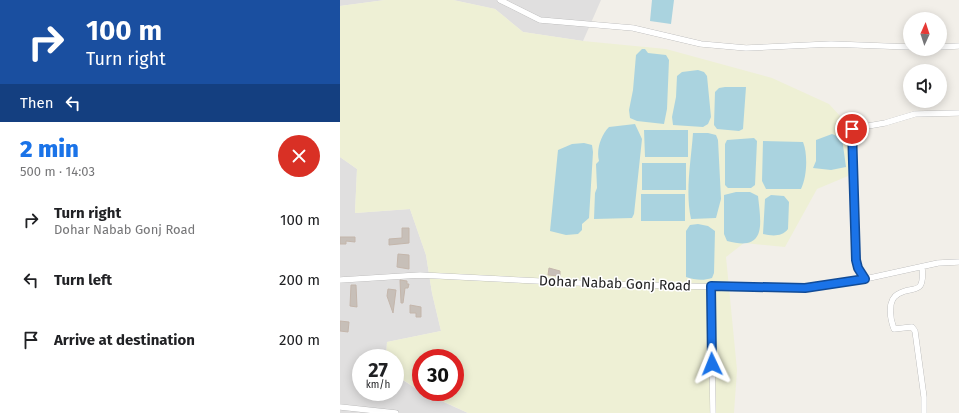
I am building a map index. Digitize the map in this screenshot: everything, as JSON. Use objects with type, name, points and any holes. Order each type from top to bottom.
[{"type":"street","points":[[500,0],[540,20],[633,28],[701,44],[746,48],[832,44],[903,47]]},
{"type":"street","points":[[947,47],[959,46]]},
{"type":"street","points":[[865,279],[858,268],[856,260],[852,129],[885,123],[915,114],[959,113]]},
{"type":"street","name":"Dohar Nabab Gonj Road","points":[[340,280],[420,275],[599,284],[805,288],[865,279],[938,263],[959,262]]},
{"type":"street","points":[[922,267],[922,280],[920,286],[914,290],[898,294],[892,299],[890,307],[894,329],[912,327],[915,331],[924,397],[924,413]]},
{"type":"street","points":[[711,286],[713,413]]},
{"type":"street","points":[[340,407],[396,413]]},
{"type":"shaded area","points":[[340,0],[385,0],[340,6]]},
{"type":"shaded area","points":[[453,0],[601,0],[583,41],[523,32],[495,9]]},
{"type":"shaded area","points":[[340,157],[357,169],[355,213],[410,209],[426,255],[432,293],[441,331],[387,342],[387,349],[352,349],[352,401],[404,401],[404,381],[412,386],[412,401],[441,401],[468,413],[340,413]]},
{"type":"green space","points":[[385,0],[453,0],[495,9],[523,32],[583,41],[666,49],[772,78],[829,104],[853,130],[848,176],[817,189],[785,247],[744,243],[726,257],[737,370],[734,413],[468,413],[442,401],[464,401],[464,349],[412,349],[412,385],[404,381],[404,349],[387,349],[387,342],[441,331],[432,293],[426,255],[410,209],[355,213],[357,169],[340,157],[340,6]]},
{"type":"water","points":[[652,0],[674,0],[671,24],[650,21]]},
{"type":"water","points":[[642,49],[645,49],[648,53],[666,55],[669,60],[667,109],[664,124],[637,121],[630,118],[629,110],[633,90],[636,55]]},
{"type":"water","points":[[698,70],[704,72],[707,76],[711,117],[708,124],[703,127],[673,125],[672,117],[676,97],[677,76],[682,72]]},
{"type":"water","points":[[746,87],[743,129],[739,131],[717,129],[714,125],[715,92],[719,88]]},
{"type":"water","points":[[635,124],[642,139],[634,214],[632,218],[594,219],[595,193],[597,188],[596,164],[599,161],[598,152],[602,138],[609,127]]},
{"type":"water","points":[[644,130],[688,130],[688,157],[645,157]]},
{"type":"water","points":[[693,133],[708,133],[716,135],[718,140],[721,199],[716,218],[691,219],[688,187]]},
{"type":"water","points":[[832,134],[842,138],[846,167],[831,170],[813,168],[816,161],[816,140]]},
{"type":"water","points":[[754,138],[757,141],[755,185],[751,188],[728,188],[725,185],[725,144],[727,140]]},
{"type":"water","points":[[763,141],[803,142],[806,153],[806,166],[805,178],[801,189],[766,189],[762,181]]},
{"type":"water","points":[[584,143],[592,145],[593,152],[589,218],[582,224],[582,230],[578,234],[566,235],[550,231],[558,150],[572,144]]},
{"type":"water","points":[[642,163],[686,163],[686,190],[642,190]]},
{"type":"water","points":[[736,192],[750,192],[758,196],[760,216],[759,233],[755,239],[749,243],[727,241],[724,234],[724,195]]},
{"type":"water","points":[[641,194],[685,194],[685,221],[641,221]]},
{"type":"water","points":[[771,195],[784,196],[789,202],[788,229],[786,232],[777,235],[763,234],[765,199]]},
{"type":"water","points":[[698,224],[708,226],[715,231],[714,273],[712,278],[705,280],[686,277],[686,231],[690,225]]},
{"type":"building","points":[[402,228],[409,228],[409,243],[389,245],[389,239],[402,238]]},
{"type":"building","points":[[340,237],[355,237],[355,242],[346,241],[346,244],[340,244]]},
{"type":"building","points":[[398,254],[409,255],[409,269],[397,267]]},
{"type":"building","points":[[549,268],[560,271],[560,276],[548,275]]},
{"type":"building","points":[[400,280],[407,281],[407,284],[409,284],[408,288],[405,288],[403,303],[401,303]]},
{"type":"building","points":[[351,285],[356,285],[357,307],[350,306]]},
{"type":"building","points":[[388,289],[396,290],[393,313],[387,296]]},
{"type":"building","points":[[410,305],[421,307],[421,317],[416,317],[416,313],[410,313]]},
{"type":"building","points":[[340,321],[349,322],[348,332],[340,331]]},
{"type":"route","points":[[712,364],[711,286],[730,285],[805,288],[865,279],[858,268],[856,260],[852,129]]}]
